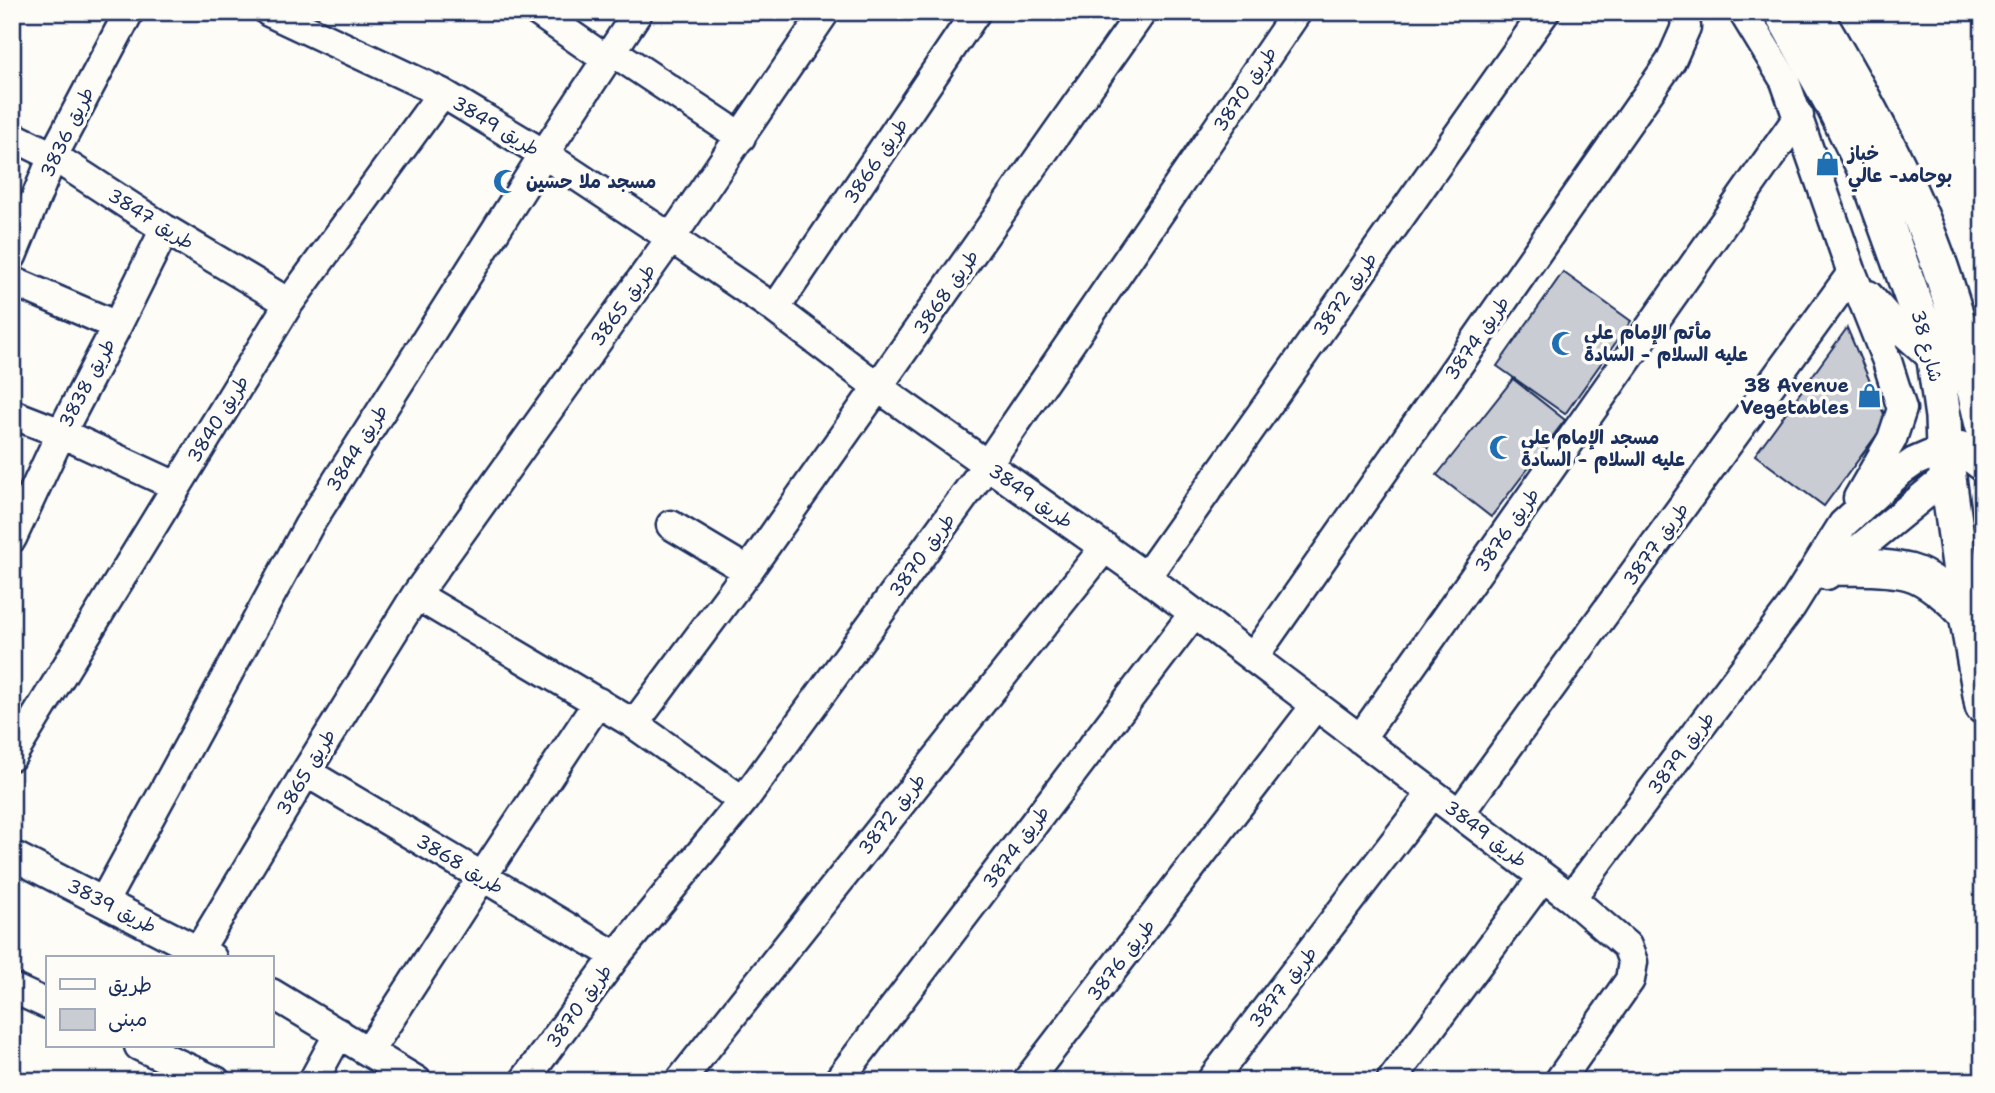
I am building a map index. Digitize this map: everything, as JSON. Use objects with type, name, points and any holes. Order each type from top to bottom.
[{"type":"street","name":"طريق 3836","points":[[12,256],[53,156],[129,12]]},
{"type":"street","name":"طريق 3849","points":[[269,12],[442,93],[544,155],[671,238],[775,309],[879,388],[1146,577],[1571,898],[1627,946],[1633,962],[1630,980],[1559,1081]]},
{"type":"street","points":[[538,12],[741,137]]},
{"type":"street","name":"طريق 3844","points":[[103,901],[309,525],[638,12]]},
{"type":"street","name":"طريق 3865","points":[[205,954],[306,772],[416,595],[671,238],[825,12]]},
{"type":"street","name":"طريق 3866","points":[[775,309],[976,12]]},
{"type":"street","name":"طريق 3868","points":[[634,724],[879,388],[1142,12]]},
{"type":"street","name":"طريق 3870","points":[[524,1081],[616,956],[743,801],[987,465],[1297,12]]},
{"type":"street","name":"طريق 3872","points":[[1146,577],[1545,12]]},
{"type":"street","name":"طريق 3874","points":[[1253,658],[1671,61],[1686,27],[1684,12]]},
{"type":"street","points":[[1743,12],[1785,80],[1902,409],[1892,439],[1791,607]]},
{"type":"street","name":"شارع 38","points":[[1782,12],[1833,104],[1869,177],[1935,360],[1943,417],[1968,450]]},
{"type":"street","name":"شارع 38","points":[[1813,12],[1845,66],[1921,217],[1968,357],[1967,615],[1983,706]]},
{"type":"street","name":"طريق 3840","points":[[12,756],[289,303],[442,93]]},
{"type":"street","name":"طريق 3876","points":[[1360,739],[1799,117]]},
{"type":"street","name":"طريق 3847","points":[[12,136],[53,156],[165,229],[289,303]]},
{"type":"street","name":"طريق 3838","points":[[12,538],[61,433],[165,229]]},
{"type":"street","points":[[1852,273],[1889,320],[1935,360]]},
{"type":"street","name":"طريق 3877","points":[[1459,814],[1852,273]]},
{"type":"street","points":[[12,281],[117,326]]},
{"type":"street","points":[[12,414],[61,433],[176,486]]},
{"type":"street","points":[[1843,524],[1914,462],[1968,450]]},
{"type":"street","points":[[1791,607],[1968,450]]},
{"type":"street","points":[[671,525],[748,571]]},
{"type":"street","name":"طريق 3872","points":[[680,1081],[1105,547]]},
{"type":"street","points":[[1836,567],[1911,573],[1956,602],[1967,615]]},
{"type":"street","points":[[416,595],[634,724],[743,801]]},
{"type":"street","name":"طريق 3879","points":[[1571,898],[1791,607]]},
{"type":"street","name":"طريق 3874","points":[[838,1081],[1194,613]]},
{"type":"street","points":[[369,1051],[598,702]]},
{"type":"street","name":"طريق 3876","points":[[1027,1081],[1316,705]]},
{"type":"street","name":"طريق 3868","points":[[306,772],[616,956]]},
{"type":"street","name":"طريق 3877","points":[[1211,1081],[1432,793]]},
{"type":"street","name":"طريق 3839","points":[[12,855],[205,954]]},
{"type":"street","points":[[1391,1081],[1543,877]]},
{"type":"street","points":[[12,988],[46,1004]]},
{"type":"street","points":[[273,994],[417,1081]]},
{"type":"street","points":[[313,1081],[339,1033]]},
{"type":"street","points":[[143,1048],[216,1081]]},
{"type":"building","name":"مأتم الإمام علي عليه السلام - السادة","points":[[1563,272],[1631,321],[1565,414],[1497,366]]},
{"type":"building","points":[[1847,328],[1887,421],[1824,506],[1755,455]]},
{"type":"building","name":"مسجد الإمام علي عليه السلام - السادة","points":[[1513,379],[1565,420],[1491,517],[1437,475]]},
{"type":"place","name":"خباز بوحامد- عالي","points":[[1828,164]]},
{"type":"place","name":"مسجد ملا حسين","points":[[506,181]]},
{"type":"place","name":"مأتم الإمام علي عليه السلام - السادة","points":[[1564,343]]},
{"type":"place","name":"38 Avenue Vegetables","points":[[1869,396]]},
{"type":"place","name":"مسجد الإمام علي عليه السلام - السادة","points":[[1501,448]]}]
